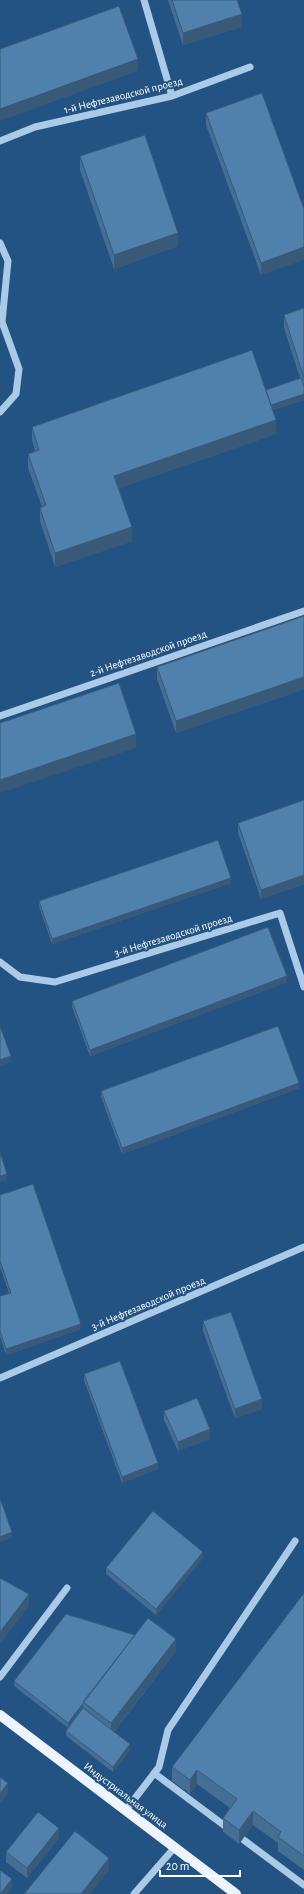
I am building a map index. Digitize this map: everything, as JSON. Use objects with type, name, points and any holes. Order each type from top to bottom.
[{"type":"main road","name":"Индустриальная улица","points":[[0,1715],[236,1894]]},
{"type":"street","points":[[144,0],[172,96]]},
{"type":"street","name":"1-й Нефтезаводской проезд","points":[[0,141],[36,127],[172,96],[250,67]]},
{"type":"street","points":[[0,243],[8,260],[2,322],[20,369],[16,394],[0,412]]},
{"type":"street","name":"2-й Нефтезаводской проезд","points":[[0,716],[304,611]]},
{"type":"street","name":"3-й Нефтезаводской проезд","points":[[0,962],[20,977],[55,982],[280,913],[304,987]]},
{"type":"street","name":"3-й Нефтезаводской проезд","points":[[0,1378],[304,1247]]},
{"type":"street","points":[[126,1810],[159,1767],[168,1730],[295,1541]]},
{"type":"street","points":[[0,1677],[67,1588]]},
{"type":"street","points":[[154,1773],[304,1885]]},
{"type":"street","points":[[134,1894],[175,1847]]},
{"type":"building","points":[[172,0],[237,0],[242,14],[183,33]]},
{"type":"building","points":[[119,6],[138,59],[0,109],[0,49]]},
{"type":"building","points":[[262,93],[304,209],[304,247],[261,263],[206,113]]},
{"type":"building","points":[[145,135],[178,233],[114,255],[80,156]]},
{"type":"building","points":[[304,308],[304,378],[284,315]]},
{"type":"building","points":[[252,350],[276,420],[114,476],[132,527],[55,553],[40,508],[46,505],[28,454],[39,450],[32,427]]},
{"type":"building","points":[[301,378],[304,386],[304,394],[271,405],[266,390]]},
{"type":"building","points":[[304,616],[304,677],[176,721],[157,667]]},
{"type":"building","points":[[119,683],[136,734],[0,780],[0,723]]},
{"type":"building","points":[[304,800],[304,875],[261,890],[238,823]]},
{"type":"building","points":[[218,840],[231,878],[52,939],[39,901]]},
{"type":"building","points":[[268,927],[287,976],[90,1050],[72,1001]]},
{"type":"building","points":[[0,1026],[11,1056],[0,1060]]},
{"type":"building","points":[[278,1026],[299,1083],[122,1148],[101,1091]]},
{"type":"building","points":[[0,1152],[7,1174],[0,1176]]},
{"type":"building","points":[[33,1184],[81,1324],[6,1349],[0,1331],[0,1296],[11,1293],[0,1261],[0,1195]]},
{"type":"building","points":[[231,1312],[262,1399],[235,1409],[203,1321]]},
{"type":"building","points":[[120,1361],[158,1463],[122,1477],[84,1374]]},
{"type":"building","points":[[197,1398],[210,1429],[178,1442],[164,1411]]},
{"type":"building","points":[[0,1498],[12,1532],[0,1537]]},
{"type":"building","points":[[153,1511],[203,1552],[156,1609],[106,1568]]},
{"type":"building","points":[[0,1578],[29,1594],[0,1632]]},
{"type":"building","points":[[304,1593],[304,1856],[278,1837],[281,1832],[253,1811],[239,1830],[223,1818],[237,1799],[197,1770],[190,1780],[172,1767]]},
{"type":"building","points":[[66,1614],[135,1635],[68,1723],[14,1681]]},
{"type":"building","points":[[148,1618],[176,1639],[111,1723],[83,1702]]},
{"type":"building","points":[[83,1708],[130,1744],[113,1767],[66,1731]]},
{"type":"building","points":[[0,1777],[8,1783],[0,1794]]},
{"type":"building","points":[[38,1812],[59,1828],[27,1868],[6,1852]]},
{"type":"building","points":[[75,1831],[109,1858],[81,1894],[24,1894]]},
{"type":"building","points":[[0,1870],[12,1879],[0,1894]]}]
